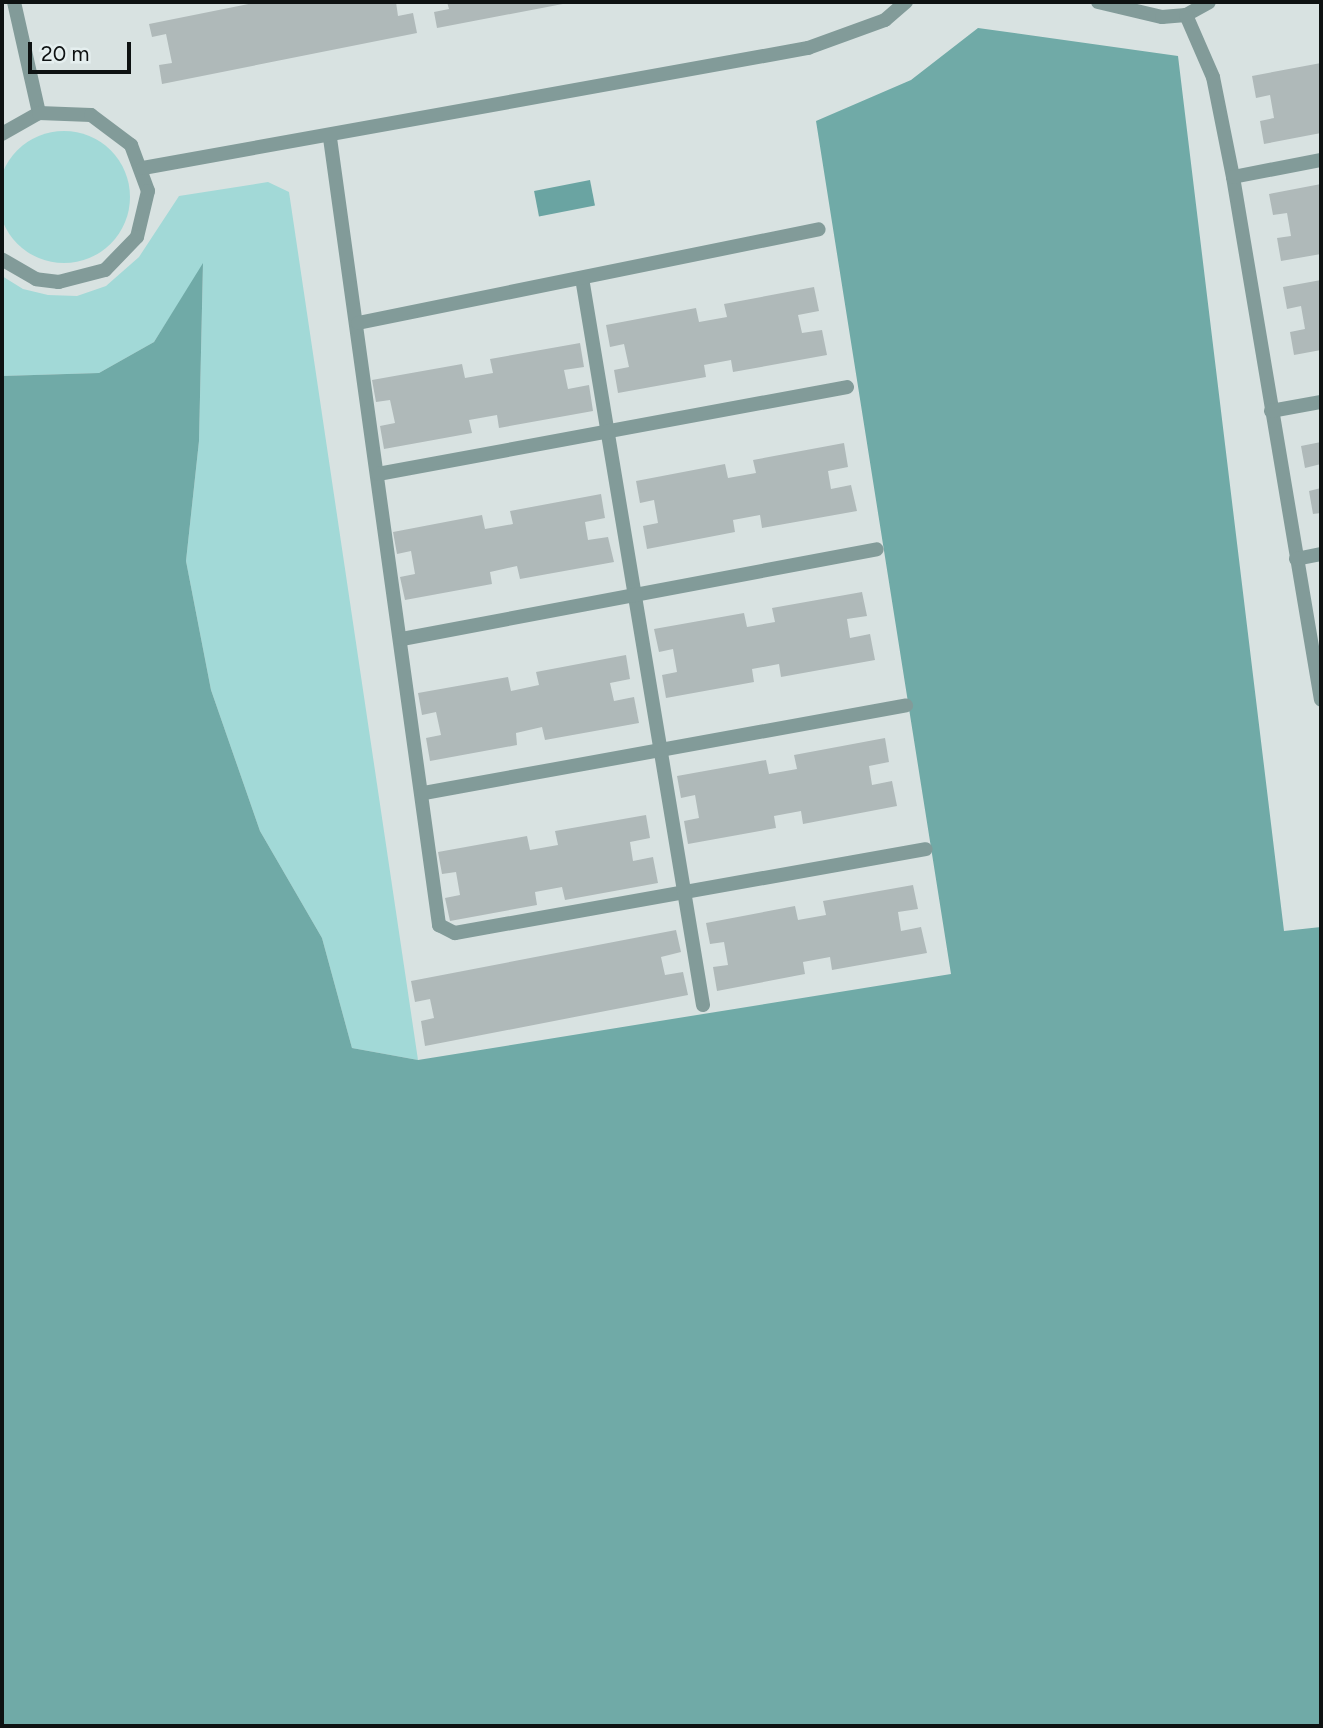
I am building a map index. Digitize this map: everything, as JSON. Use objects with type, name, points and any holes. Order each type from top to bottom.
[{"type":"lane","points":[[13,2],[39,113]]},
{"type":"lane","points":[[143,168],[330,138],[808,48],[885,20],[906,2]]},
{"type":"lane","points":[[1098,2],[1134,14],[1186,15],[1209,2]]},
{"type":"lane","points":[[1186,15],[1213,77],[1233,177],[1321,700]]},
{"type":"lane","points":[[2,134],[39,113],[65,110],[102,121],[131,145],[143,168],[148,191],[142,226],[123,256],[105,270],[83,280],[59,282],[36,279],[2,258]]},
{"type":"lane","points":[[330,138],[424,793],[435,915],[446,932],[685,893],[926,849]]},
{"type":"lane","points":[[1233,177],[1321,160]]},
{"type":"lane","points":[[358,323],[818,229]]},
{"type":"lane","points":[[582,278],[703,1004]]},
{"type":"lane","points":[[378,474],[847,387]]},
{"type":"lane","points":[[1271,411],[1321,402]]},
{"type":"lane","points":[[402,639],[877,549]]},
{"type":"lane","points":[[1296,559],[1321,554]]},
{"type":"lane","points":[[424,793],[906,705]]},
{"type":"shaded area","points":[[978,28],[1178,56],[1284,931],[1321,927],[1321,1726],[2,1726],[2,376],[99,373],[154,342],[203,263],[199,441],[186,561],[211,690],[260,831],[322,938],[352,1048],[418,1060],[951,974],[816,121],[911,80]]},
{"type":"shaded area","points":[[64,131],[89,136],[111,150],[125,172],[130,197],[125,222],[111,244],[89,258],[64,263],[39,258],[17,244],[3,222],[-2,197],[3,172],[17,150],[39,136]]},
{"type":"shaded area","points":[[590,180],[595,206],[539,216],[534,191]]},
{"type":"shaded area","points":[[268,182],[289,192],[418,1060],[352,1048],[322,938],[260,831],[211,690],[186,561],[199,441],[203,265],[154,342],[99,373],[2,376],[2,276],[23,289],[48,295],[77,296],[106,286],[139,257],[179,196]]},
{"type":"building","points":[[259,2],[396,2],[398,16],[413,13],[417,33],[162,84],[159,65],[172,63],[166,34],[152,37],[149,24]]},
{"type":"building","points":[[447,2],[568,3],[437,28],[434,12],[449,9]]},
{"type":"building","points":[[1321,63],[1321,133],[1264,144],[1260,121],[1274,118],[1270,95],[1256,98],[1252,76]]},
{"type":"building","points":[[1321,184],[1321,254],[1281,261],[1277,238],[1291,236],[1287,213],[1273,215],[1269,194]]},
{"type":"building","points":[[1321,280],[1321,350],[1294,355],[1290,332],[1305,329],[1301,306],[1287,309],[1283,287]]},
{"type":"building","points":[[814,287],[819,311],[798,315],[802,333],[822,330],[827,355],[733,372],[731,360],[704,365],[706,377],[618,393],[614,370],[629,367],[624,344],[610,347],[606,325],[696,308],[699,322],[727,317],[724,304]]},
{"type":"building","points":[[580,343],[584,367],[564,370],[568,389],[589,385],[593,411],[499,428],[497,415],[469,420],[472,433],[384,449],[380,426],[395,423],[390,400],[376,402],[372,380],[462,364],[465,378],[493,373],[490,359]]},
{"type":"building","points":[[1321,442],[1321,464],[1305,468],[1301,446]]},
{"type":"building","points":[[844,443],[848,467],[828,471],[831,489],[851,485],[857,511],[762,528],[760,515],[733,520],[735,532],[647,549],[643,526],[658,523],[654,500],[640,503],[636,481],[725,464],[728,478],[756,473],[753,460]]},
{"type":"building","points":[[1321,488],[1321,513],[1313,514],[1309,491]]},
{"type":"building","points":[[601,494],[605,518],[585,522],[588,540],[608,537],[614,562],[520,579],[517,566],[490,572],[492,584],[405,600],[400,577],[415,574],[411,551],[397,554],[393,532],[482,515],[485,529],[513,524],[510,511]]},
{"type":"building","points":[[862,592],[867,616],[847,619],[850,638],[870,634],[875,660],[781,677],[779,664],[752,669],[754,682],[666,698],[662,675],[677,672],[673,649],[659,652],[654,629],[744,613],[747,627],[775,622],[772,608]]},
{"type":"building","points":[[626,655],[630,679],[610,683],[614,701],[634,697],[639,723],[545,740],[542,727],[516,733],[517,745],[430,761],[426,738],[441,735],[436,712],[422,715],[418,693],[508,677],[511,691],[539,685],[536,672]]},
{"type":"building","points":[[885,738],[889,762],[869,766],[872,785],[892,781],[897,806],[803,824],[801,811],[774,816],[776,828],[688,844],[684,821],[699,818],[695,795],[681,798],[677,776],[766,760],[769,774],[797,769],[794,755]]},
{"type":"building","points":[[646,815],[650,838],[630,842],[633,861],[653,857],[658,883],[565,900],[562,887],[535,892],[537,905],[450,921],[445,898],[460,895],[456,872],[442,874],[438,852],[527,836],[530,850],[558,845],[555,831]]},
{"type":"building","points":[[913,885],[918,909],[898,912],[901,931],[921,927],[927,953],[832,970],[830,957],[803,962],[805,974],[717,991],[713,967],[728,965],[724,942],[710,944],[706,923],[795,906],[798,920],[826,915],[823,901]]},
{"type":"building","points":[[676,930],[681,952],[661,957],[665,975],[683,972],[688,995],[425,1046],[421,1021],[434,1018],[430,999],[415,1002],[411,981]]}]
